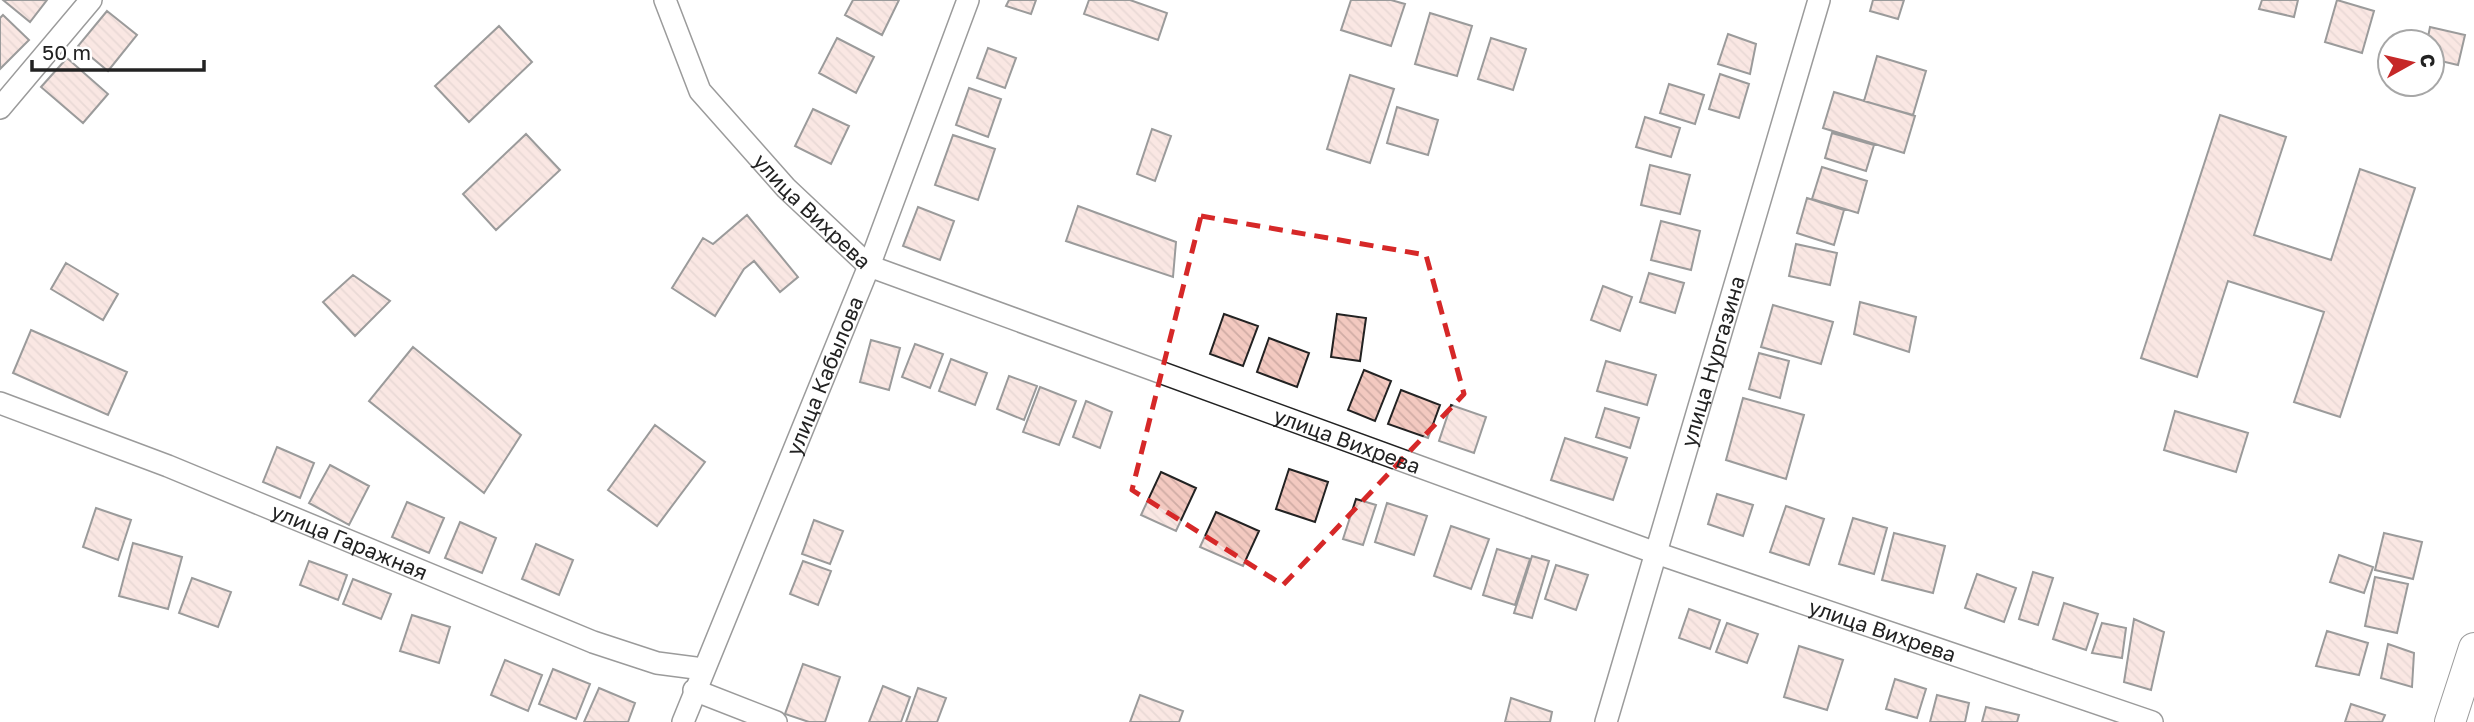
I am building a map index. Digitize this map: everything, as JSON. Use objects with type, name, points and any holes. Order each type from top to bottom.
[{"type":"main road","points":[[2450,722],[2474,648]]},
{"type":"street","points":[[0,108],[91,0]]},
{"type":"street","name":"улица Вихрева","points":[[665,0],[700,92],[786,188],[869,266],[1656,553],[2152,722]]},
{"type":"street","name":"улица Кабылова","points":[[683,722],[702,669],[869,266],[968,0]]},
{"type":"street","name":"улица Нургазина","points":[[1606,722],[1819,0]]},
{"type":"street","name":"улица Гаражная","points":[[0,403],[168,466],[593,642],[657,663],[702,669]]},
{"type":"street","points":[[694,690],[776,722]]},
{"type":"highlighted area","points":[[1201,216],[1426,255],[1464,394],[1283,585],[1132,490]]},
{"type":"building","points":[[3,0],[47,0],[30,22]]},
{"type":"building","points":[[853,0],[899,0],[882,35],[845,15]]},
{"type":"building","points":[[1009,0],[1036,0],[1031,14],[1006,6]]},
{"type":"building","points":[[1089,0],[1130,0],[1167,13],[1158,40],[1084,14]]},
{"type":"building","points":[[1351,0],[1391,0],[1405,4],[1391,46],[1341,30]]},
{"type":"building","points":[[1873,0],[1904,0],[1898,19],[1870,11]]},
{"type":"building","points":[[2262,0],[2298,0],[2294,17],[2259,9]]},
{"type":"building","points":[[2337,0],[2374,11],[2362,53],[2325,42]]},
{"type":"building","points":[[107,11],[137,35],[108,71],[78,46]]},
{"type":"building","points":[[1430,13],[1472,26],[1457,76],[1415,64]]},
{"type":"building","points":[[3,15],[29,40],[0,69],[0,18]]},
{"type":"building","points":[[499,26],[532,62],[469,122],[435,86]]},
{"type":"building","points":[[2446,31],[2465,35],[2458,65],[2446,62]]},
{"type":"building","points":[[1728,34],[1756,44],[1750,74],[1718,64]]},
{"type":"building","points":[[837,38],[874,57],[856,93],[819,73]]},
{"type":"building","points":[[1491,38],[1526,49],[1513,90],[1478,79]]},
{"type":"building","points":[[988,48],[1016,58],[1005,88],[977,78]]},
{"type":"building","points":[[1877,56],[1926,71],[1913,115],[1864,101]]},
{"type":"building","points":[[67,58],[108,94],[83,123],[41,87]]},
{"type":"building","points":[[1720,74],[1749,84],[1739,118],[1709,109]]},
{"type":"building","points":[[1350,75],[1394,89],[1370,163],[1327,149]]},
{"type":"building","points":[[1669,84],[1704,95],[1695,124],[1660,113]]},
{"type":"building","points":[[969,88],[1001,99],[988,137],[956,125]]},
{"type":"building","points":[[1834,92],[1915,116],[1904,153],[1823,128]]},
{"type":"building","points":[[1397,107],[1438,120],[1428,155],[1387,143]]},
{"type":"building","points":[[813,109],[849,126],[831,164],[795,146]]},
{"type":"building","points":[[2220,115],[2286,137],[2254,235],[2331,260],[2360,169],[2415,188],[2340,417],[2294,402],[2324,312],[2228,281],[2197,377],[2141,358]]},
{"type":"building","points":[[1645,117],[1680,128],[1671,157],[1636,147]]},
{"type":"building","points":[[1152,129],[1171,136],[1155,181],[1137,174]]},
{"type":"building","points":[[1832,133],[1874,145],[1866,171],[1825,158]]},
{"type":"building","points":[[526,134],[560,170],[496,230],[463,194]]},
{"type":"building","points":[[953,135],[995,149],[978,200],[935,185]]},
{"type":"building","points":[[1650,165],[1690,175],[1680,214],[1641,205]]},
{"type":"building","points":[[1822,167],[1867,181],[1858,213],[1812,199]]},
{"type":"building","points":[[1807,198],[1844,210],[1834,245],[1797,233]]},
{"type":"building","points":[[1078,206],[1176,242],[1173,277],[1066,241]]},
{"type":"building","points":[[918,207],[954,221],[940,260],[903,246]]},
{"type":"building","points":[[747,215],[798,277],[780,292],[754,261],[744,269],[715,316],[672,288],[703,238],[713,244]]},
{"type":"building","points":[[1661,221],[1700,231],[1691,270],[1651,260]]},
{"type":"building","points":[[1796,244],[1837,253],[1830,285],[1789,276]]},
{"type":"building","points":[[66,263],[118,294],[103,320],[51,289]]},
{"type":"building","points":[[1649,273],[1684,283],[1675,313],[1640,302]]},
{"type":"building","points":[[353,275],[390,301],[355,336],[323,302]]},
{"type":"building","points":[[1603,286],[1632,297],[1620,331],[1591,320]]},
{"type":"building","points":[[1860,302],[1916,317],[1909,352],[1854,334]]},
{"type":"building","points":[[1773,305],[1833,322],[1821,364],[1761,347]]},
{"type":"building","points":[[1224,314],[1258,326],[1243,366],[1210,354]]},
{"type":"building","points":[[1337,314],[1366,318],[1360,361],[1331,357]]},
{"type":"building","points":[[31,330],[127,372],[108,415],[13,373]]},
{"type":"building","points":[[1269,338],[1309,353],[1297,387],[1257,372]]},
{"type":"building","points":[[871,340],[900,348],[889,390],[860,382]]},
{"type":"building","points":[[915,344],[943,354],[930,388],[902,377]]},
{"type":"building","points":[[413,347],[521,435],[484,493],[369,401]]},
{"type":"building","points":[[1759,353],[1789,361],[1780,398],[1749,389]]},
{"type":"building","points":[[951,359],[987,373],[975,405],[939,391]]},
{"type":"building","points":[[1606,361],[1656,375],[1647,405],[1597,391]]},
{"type":"building","points":[[1364,370],[1391,381],[1375,421],[1348,410]]},
{"type":"building","points":[[1009,376],[1037,386],[1024,420],[997,409]]},
{"type":"building","points":[[1040,387],[1076,401],[1059,445],[1023,432]]},
{"type":"building","points":[[1401,390],[1440,405],[1428,438],[1388,424]]},
{"type":"building","points":[[1743,398],[1804,415],[1786,479],[1726,460]]},
{"type":"building","points":[[1086,401],[1112,412],[1100,448],[1073,437]]},
{"type":"building","points":[[1451,405],[1486,417],[1474,453],[1439,441]]},
{"type":"building","points":[[1605,408],[1639,418],[1630,448],[1596,437]]},
{"type":"building","points":[[2175,411],[2248,433],[2236,472],[2164,450]]},
{"type":"building","points":[[655,425],[705,462],[657,526],[608,490]]},
{"type":"building","points":[[1565,438],[1627,458],[1613,500],[1551,480]]},
{"type":"building","points":[[277,447],[314,463],[300,498],[263,482]]},
{"type":"building","points":[[330,465],[369,486],[349,525],[309,503]]},
{"type":"building","points":[[1289,469],[1328,482],[1315,522],[1276,509]]},
{"type":"building","points":[[1161,472],[1196,488],[1176,531],[1141,515]]},
{"type":"building","points":[[1717,494],[1753,505],[1743,536],[1708,524]]},
{"type":"building","points":[[1356,499],[1376,505],[1363,545],[1343,539]]},
{"type":"building","points":[[407,502],[444,518],[429,553],[392,537]]},
{"type":"building","points":[[1387,503],[1427,516],[1414,555],[1375,542]]},
{"type":"building","points":[[1786,506],[1824,519],[1809,565],[1770,552]]},
{"type":"building","points":[[96,508],[131,520],[118,560],[83,547]]},
{"type":"building","points":[[1216,512],[1259,531],[1243,566],[1200,547]]},
{"type":"building","points":[[1853,518],[1887,528],[1874,574],[1839,564]]},
{"type":"building","points":[[814,520],[843,531],[830,564],[802,554]]},
{"type":"building","points":[[460,522],[496,538],[482,573],[445,558]]},
{"type":"building","points":[[1451,526],[1489,539],[1471,589],[1434,576]]},
{"type":"building","points":[[1894,533],[1945,546],[1933,593],[1882,580]]},
{"type":"building","points":[[2384,533],[2422,542],[2413,579],[2375,570]]},
{"type":"building","points":[[133,543],[182,557],[168,609],[119,596]]},
{"type":"building","points":[[536,544],[573,560],[559,595],[522,579]]},
{"type":"building","points":[[1497,549],[1530,559],[1515,605],[1483,595]]},
{"type":"building","points":[[2339,555],[2373,567],[2364,593],[2330,582]]},
{"type":"building","points":[[1532,556],[1549,561],[1532,618],[1514,613]]},
{"type":"building","points":[[309,561],[347,575],[338,600],[300,585]]},
{"type":"building","points":[[803,561],[831,571],[818,605],[790,594]]},
{"type":"building","points":[[1556,565],[1588,575],[1576,610],[1545,599]]},
{"type":"building","points":[[2033,572],[2053,578],[2038,625],[2019,619]]},
{"type":"building","points":[[1977,574],[2016,588],[2004,622],[1965,608]]},
{"type":"building","points":[[2375,577],[2408,584],[2397,633],[2365,626]]},
{"type":"building","points":[[192,578],[231,592],[218,627],[179,613]]},
{"type":"building","points":[[353,579],[391,594],[381,619],[343,604]]},
{"type":"building","points":[[2064,603],[2098,614],[2086,650],[2053,639]]},
{"type":"building","points":[[1689,609],[1720,620],[1710,649],[1679,638]]},
{"type":"building","points":[[412,615],[450,627],[439,663],[400,651]]},
{"type":"building","points":[[2134,619],[2164,632],[2151,690],[2124,682]]},
{"type":"building","points":[[1727,623],[1758,634],[1747,663],[1716,652]]},
{"type":"building","points":[[2102,623],[2126,628],[2122,658],[2092,653]]},
{"type":"building","points":[[2327,631],[2368,643],[2359,675],[2316,666]]},
{"type":"building","points":[[2388,644],[2414,653],[2412,687],[2381,678]]},
{"type":"building","points":[[1799,646],[1843,660],[1827,710],[1784,697]]},
{"type":"building","points":[[505,660],[542,675],[528,711],[491,695]]},
{"type":"building","points":[[803,664],[840,677],[825,722],[809,722],[785,714]]},
{"type":"building","points":[[553,669],[590,684],[576,719],[539,704]]},
{"type":"building","points":[[1895,679],[1926,689],[1917,718],[1886,709]]},
{"type":"building","points":[[883,686],[910,697],[901,722],[869,722]]},
{"type":"building","points":[[599,688],[635,703],[628,722],[584,722]]},
{"type":"building","points":[[918,688],[946,698],[937,722],[906,722]]},
{"type":"building","points":[[1140,695],[1183,711],[1179,722],[1130,722]]},
{"type":"building","points":[[1937,695],[1969,703],[1965,722],[1930,722]]},
{"type":"building","points":[[1511,698],[1552,712],[1550,722],[1505,722]]},
{"type":"building","points":[[2351,704],[2385,715],[2382,722],[2345,722]]},
{"type":"building","points":[[1986,707],[2019,715],[2017,722],[1982,722]]}]
